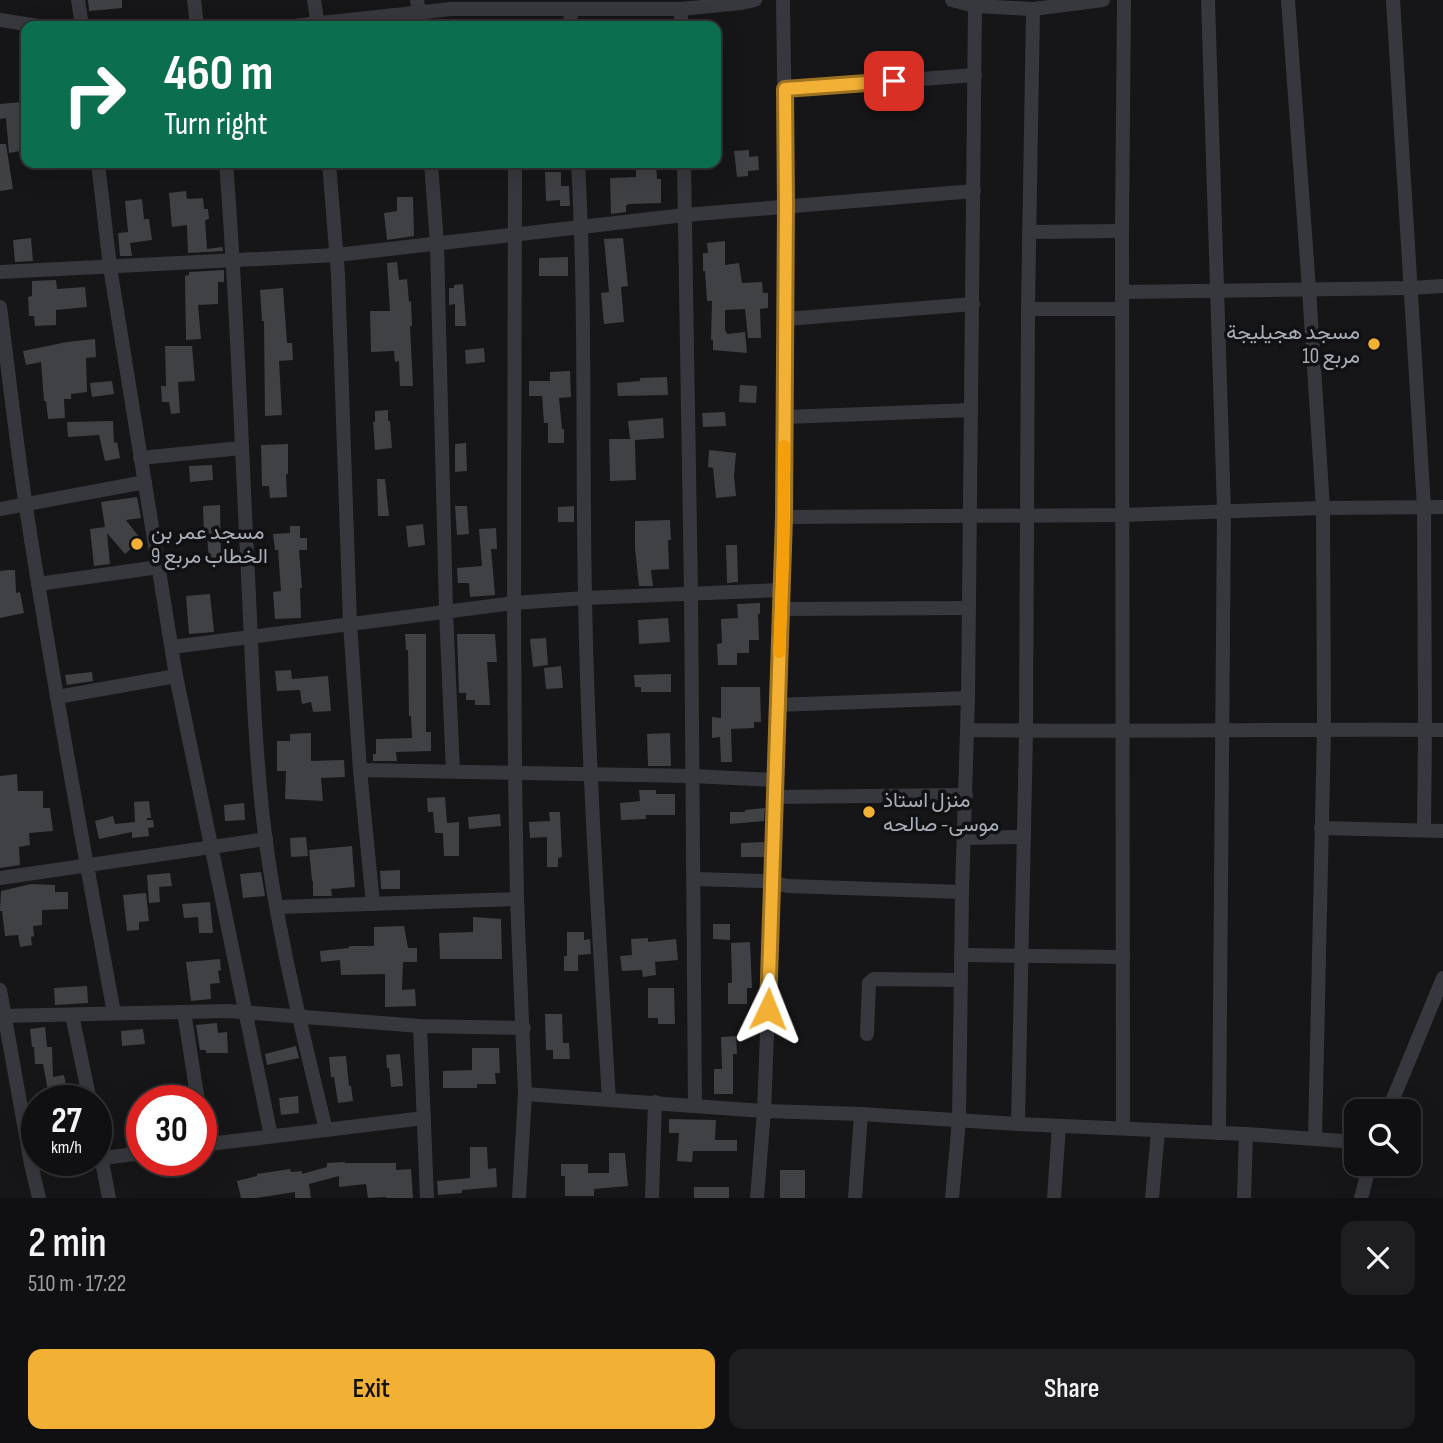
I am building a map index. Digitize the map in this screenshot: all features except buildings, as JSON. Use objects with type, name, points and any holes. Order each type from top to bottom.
[{"type":"street","points":[[78,0],[81,21]]},
{"type":"street","points":[[194,0],[196,21]]},
{"type":"street","points":[[314,0],[317,21]]},
{"type":"street","points":[[352,21],[513,5],[570,9],[655,4],[681,9],[755,0]]},
{"type":"street","points":[[757,1198],[764,1111],[784,517],[786,206],[783,0]]},
{"type":"street","points":[[954,0],[975,6],[1033,9],[1103,0]]},
{"type":"street","points":[[1123,1128],[1124,0]]},
{"type":"street","points":[[1208,0],[1224,511],[1219,1133]]},
{"type":"street","points":[[1288,0],[1323,508],[1324,729],[1315,1138]]},
{"type":"street","points":[[1393,0],[1424,507],[1424,830]]},
{"type":"street","points":[[952,1198],[959,1120],[962,892],[968,730],[975,6]]},
{"type":"street","points":[[570,9],[571,21]]},
{"type":"street","points":[[681,9],[681,21]]},
{"type":"street","points":[[1018,1124],[1026,731],[1033,9]]},
{"type":"street","points":[[0,20],[21,23]]},
{"type":"street","points":[[785,89],[975,75]]},
{"type":"street","points":[[98,168],[110,267],[176,676],[271,1136]]},
{"type":"street","points":[[226,168],[255,713],[266,839],[299,1017],[326,1130]]},
{"type":"street","points":[[329,168],[337,255],[350,623],[373,904]]},
{"type":"street","points":[[432,168],[453,771]]},
{"type":"street","points":[[515,168],[515,773],[525,1094],[519,1198]]},
{"type":"street","points":[[578,168],[584,598],[590,775],[609,1100]]},
{"type":"street","points":[[684,168],[695,1106]]},
{"type":"street","points":[[0,272],[337,255],[685,215],[974,191]]},
{"type":"street","points":[[1029,232],[1122,230]]},
{"type":"street","points":[[1123,292],[1443,286]]},
{"type":"street","points":[[786,319],[974,304]]},
{"type":"street","points":[[0,307],[38,584],[114,1013]]},
{"type":"street","points":[[1028,309],[1122,309]]},
{"type":"street","points":[[785,417],[971,410]]},
{"type":"street","points":[[140,458],[241,448]]},
{"type":"street","points":[[0,509],[145,482]]},
{"type":"street","points":[[784,517],[1028,517],[1443,507]]},
{"type":"street","points":[[38,584],[159,567]]},
{"type":"street","points":[[172,647],[514,603],[782,590]]},
{"type":"street","points":[[781,609],[969,608]]},
{"type":"street","points":[[57,697],[176,676]]},
{"type":"street","points":[[776,705],[968,698]]},
{"type":"street","points":[[968,730],[1443,730]]},
{"type":"street","points":[[360,770],[775,780]]},
{"type":"street","points":[[774,797],[966,796]]},
{"type":"street","points":[[1321,828],[1443,831]]},
{"type":"street","points":[[964,838],[1024,837]]},
{"type":"street","points":[[0,878],[266,839]]},
{"type":"street","points":[[694,879],[763,881],[788,886],[962,892]]},
{"type":"street","points":[[278,907],[517,899]]},
{"type":"street","points":[[962,955],[1123,957]]},
{"type":"street","points":[[1393,1099],[1443,978]]},
{"type":"street","points":[[867,1034],[869,982],[874,979],[961,980]]},
{"type":"street","points":[[0,990],[2,1016],[21,1113]]},
{"type":"street","points":[[184,1012],[195,1085]]},
{"type":"street","points":[[2,1016],[245,1012],[420,1026],[524,1028]]},
{"type":"street","points":[[72,1015],[87,1085]]},
{"type":"street","points":[[1429,1015],[1443,1022]]},
{"type":"street","points":[[420,1026],[427,1198]]},
{"type":"street","points":[[525,1094],[764,1111],[1344,1141]]},
{"type":"street","points":[[652,1198],[655,1102]]},
{"type":"street","points":[[855,1198],[861,1114]]},
{"type":"street","points":[[217,1143],[424,1118]]},
{"type":"street","points":[[1054,1198],[1059,1126]]},
{"type":"street","points":[[1152,1198],[1158,1131]]},
{"type":"street","points":[[1244,1198],[1246,1134]]},
{"type":"street","points":[[34,1176],[39,1198]]},
{"type":"street","points":[[104,1176],[109,1198]]},
{"type":"street","points":[[1361,1198],[1367,1176]]},
{"type":"slow traffic","points":[[779,652],[784,446]]},
{"type":"place","name":"مسجد هجيليجة مربع 10","points":[[1374,344]]},
{"type":"place","name":"مسجد عمر بن الخطاب مربع 9","points":[[137,544]]},
{"type":"place","name":"منزل استاذ موسى- صالحه","points":[[869,812]]},
{"type":"route","points":[[768,1009],[784,517],[785,89],[894,81]]}]
